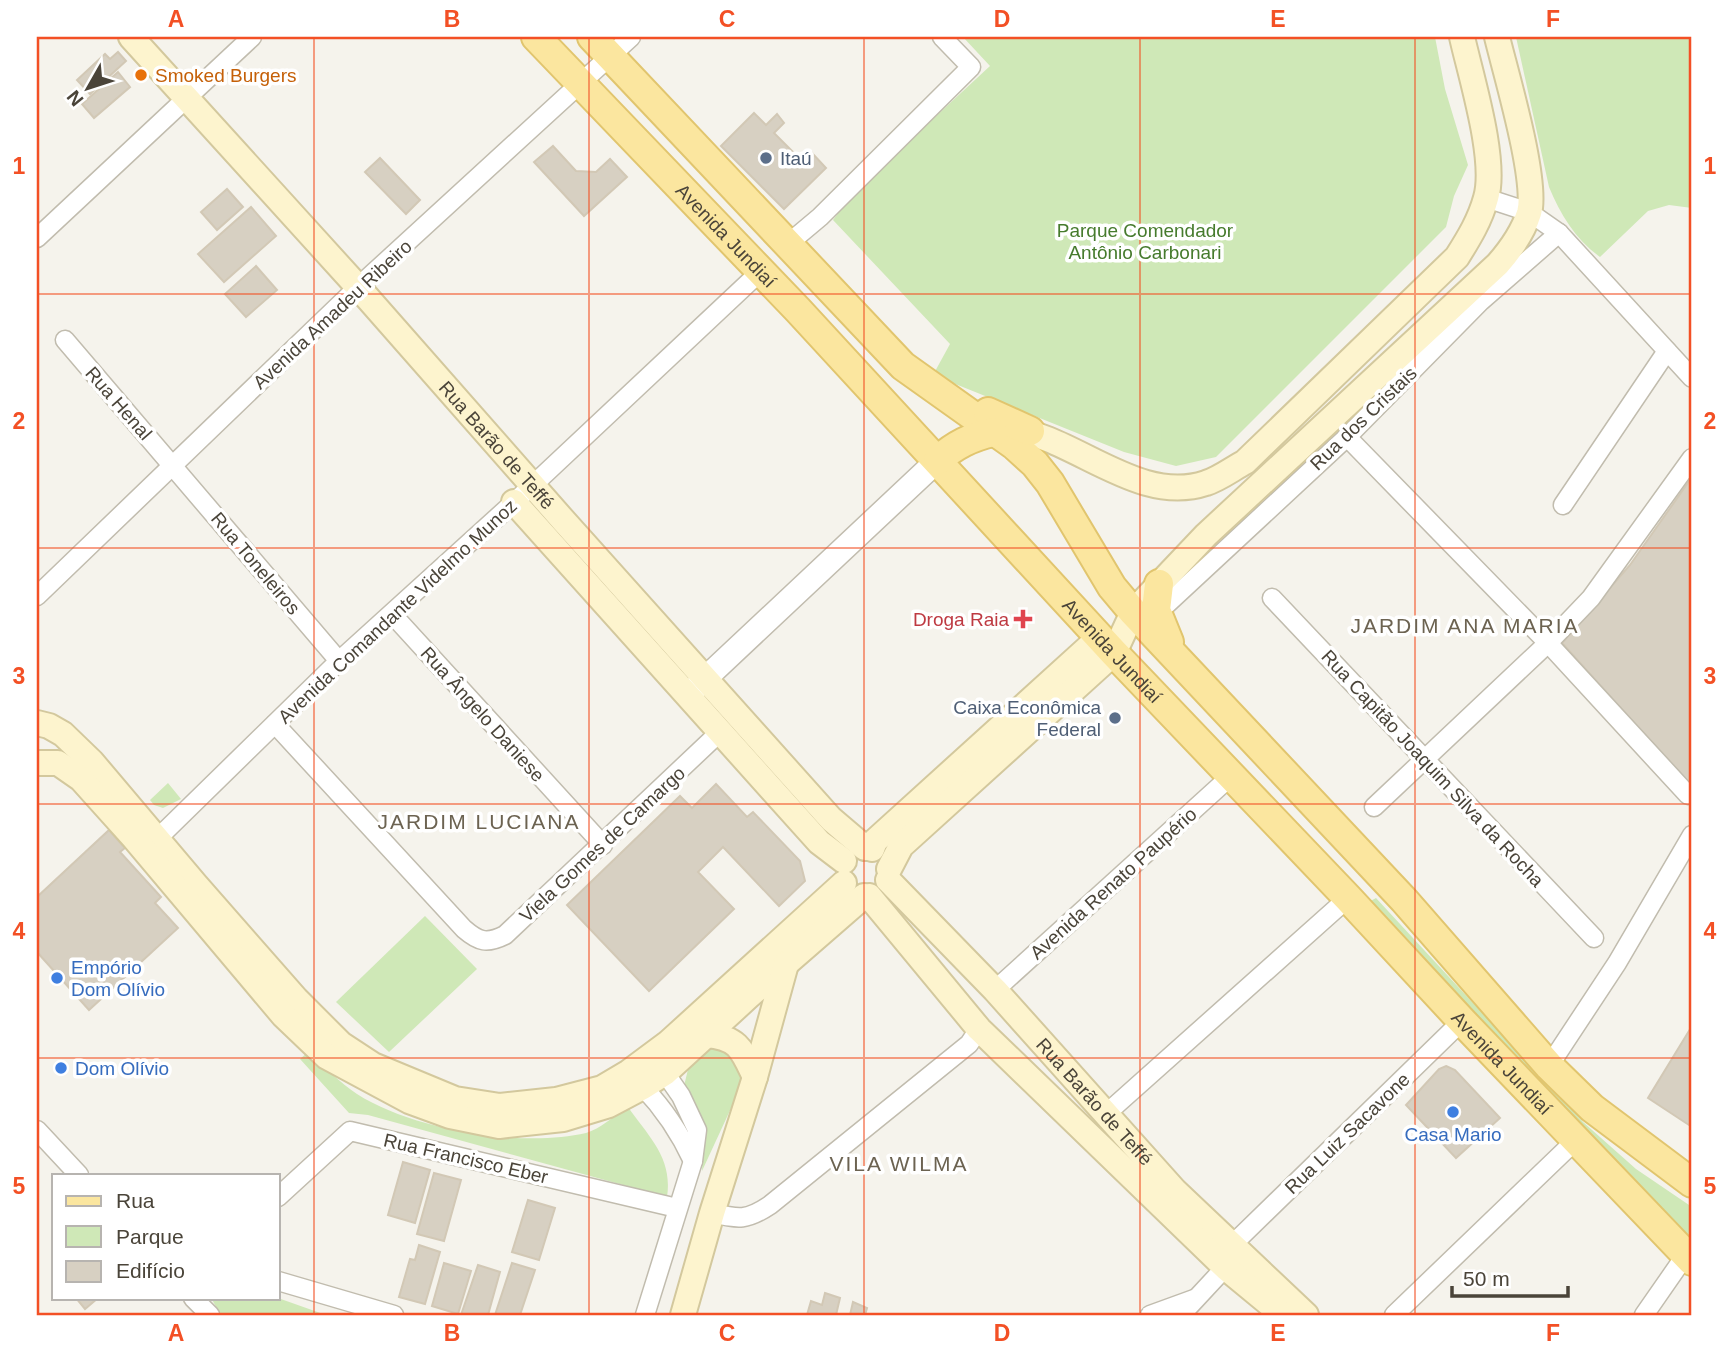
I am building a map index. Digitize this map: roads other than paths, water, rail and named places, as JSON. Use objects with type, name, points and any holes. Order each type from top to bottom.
[{"type":"main road","name":"Rua Barão de Teffé","points":[[131,37],[358,287],[831,819],[860,872],[979,1029],[1162,1208],[1233,1254],[1306,1315]]},
{"type":"main road","name":"Avenida Jundiaí","points":[[536,37],[761,271],[1107,645],[1689,1259]]},
{"type":"main road","points":[[930,387],[1098,464],[1153,485],[1186,487],[1208,483],[1244,462],[1457,257],[1473,233],[1486,198],[1489,159],[1462,37]]},
{"type":"main road","points":[[860,872],[881,890],[901,846],[1107,645],[1133,612],[1163,594],[1498,264],[1515,244],[1530,212],[1531,185],[1497,37]]},
{"type":"main road","name":"Avenida Jundiaí","points":[[601,46],[903,366],[1014,445],[1035,464],[1051,483],[1112,587],[1133,612],[1404,900],[1549,1066],[1592,1108],[1692,1183]]},
{"type":"main road","points":[[938,460],[953,447],[972,437],[1004,429],[1030,431]]},
{"type":"main road","name":"Rua Barão de Teffé","points":[[513,502],[819,842],[860,872]]},
{"type":"main road","points":[[530,521],[551,518],[563,520]]},
{"type":"main road","points":[[1163,594],[1156,610],[1174,654]]},
{"type":"main road","points":[[37,723],[54,729],[92,762],[146,838],[283,1015],[327,1057],[409,1101],[450,1116],[499,1126],[563,1119],[609,1105],[665,1073],[786,964],[860,872],[875,841],[1107,645]]},
{"type":"main road","points":[[37,763],[58,763],[146,838],[341,1045],[373,1065],[415,1084],[455,1099],[500,1106],[556,1100],[602,1088],[629,1072],[668,1043],[860,872]]},
{"type":"main road","name":"Rua Barão de Teffé","points":[[860,872],[883,856],[889,874],[1233,1254],[1283,1315]]},
{"type":"main road","points":[[1348,898],[1362,889],[1379,888],[1404,900]]},
{"type":"main road","points":[[683,1315],[786,964]]},
{"type":"main road","points":[[979,1029],[986,1002],[995,990]]},
{"type":"main road","points":[[707,1035],[727,1037],[743,1052],[755,1077]]},
{"type":"main road","points":[[1094,1141],[1100,1123],[1107,1114]]},
{"type":"street","points":[[37,238],[252,37]]},
{"type":"street","name":"Avenida Amadeu Ribeiro","points":[[37,596],[358,287],[581,85],[601,46],[631,37]]},
{"type":"street","points":[[789,243],[820,217],[971,67],[942,37]]},
{"type":"street","points":[[1486,198],[1530,212],[1559,233],[1692,378]]},
{"type":"street","name":"Rua dos Cristais","points":[[1214,543],[1347,437],[1481,301],[1559,233]]},
{"type":"street","name":"Avenida Comandante Videlmo Munoz","points":[[146,838],[275,724],[339,661],[533,485],[761,271]]},
{"type":"street","name":"Rua Henal","points":[[65,340],[173,466]]},
{"type":"street","points":[[1563,505],[1667,351]]},
{"type":"street","points":[[1347,437],[1548,643],[1688,795]]},
{"type":"street","points":[[1374,807],[1548,643],[1591,598],[1692,458]]},
{"type":"street","points":[[688,695],[938,460]]},
{"type":"street","name":"Rua Toneleiros","points":[[173,466],[339,661]]},
{"type":"street","name":"Rua Capitão Joaquim Silva da Rocha","points":[[1272,598],[1594,938]]},
{"type":"street","name":"Rua Ângelo Daniese","points":[[392,614],[603,845]]},
{"type":"street","name":"Viela Gomes de Camargo","points":[[275,724],[476,940],[491,942],[505,935],[721,731]]},
{"type":"street","name":"Avenida Renato Paupério","points":[[995,990],[1231,776]]},
{"type":"street","points":[[1549,1066],[1617,963],[1692,835]]},
{"type":"street","points":[[1107,1114],[1348,898]]},
{"type":"street","name":"Rua Luiz Sacavone","points":[[1181,1315],[1233,1254],[1462,1021]]},
{"type":"street","points":[[712,1213],[737,1219],[752,1217],[770,1205],[969,1044],[979,1029]]},
{"type":"street","points":[[645,1315],[693,1161],[697,1130],[681,1096],[665,1073]]},
{"type":"street","points":[[643,1087],[681,1135],[693,1161]]},
{"type":"street","points":[[37,1130],[78,1174]]},
{"type":"street","name":"Rua Francisco Eber","points":[[280,1195],[350,1131],[677,1208]]},
{"type":"street","points":[[1394,1315],[1575,1140]]},
{"type":"street","points":[[1644,1315],[1689,1259]]},
{"type":"street","points":[[280,1282],[370,1312],[394,1315]]},
{"type":"street","points":[[1150,1315],[1198,1298]]},
{"type":"street","points":[[195,1300],[210,1315]]},
{"type":"place","name":"Smoked Burgers","points":[[141,75]]},
{"type":"place","name":"Itaú","points":[[766,158]]},
{"type":"place","name":"Droga Raia","points":[[1023,619]]},
{"type":"place","name":"Caixa Econômica Federal","points":[[1115,718]]},
{"type":"place","name":"Empório Dom Olívio","points":[[57,978]]},
{"type":"place","name":"Dom Olívio","points":[[61,1068]]},
{"type":"place","name":"Casa Mario","points":[[1453,1112]]},
{"type":"district","name":"JARDIM ANA MARIA","points":[[1465,626]]},
{"type":"district","name":"JARDIM LUCIANA","points":[[479,822]]},
{"type":"district","name":"VILA WILMA","points":[[899,1164]]},
{"type":"park label","name":"Parque Comendador Antônio Carbonari","points":[[1145,241]]}]
